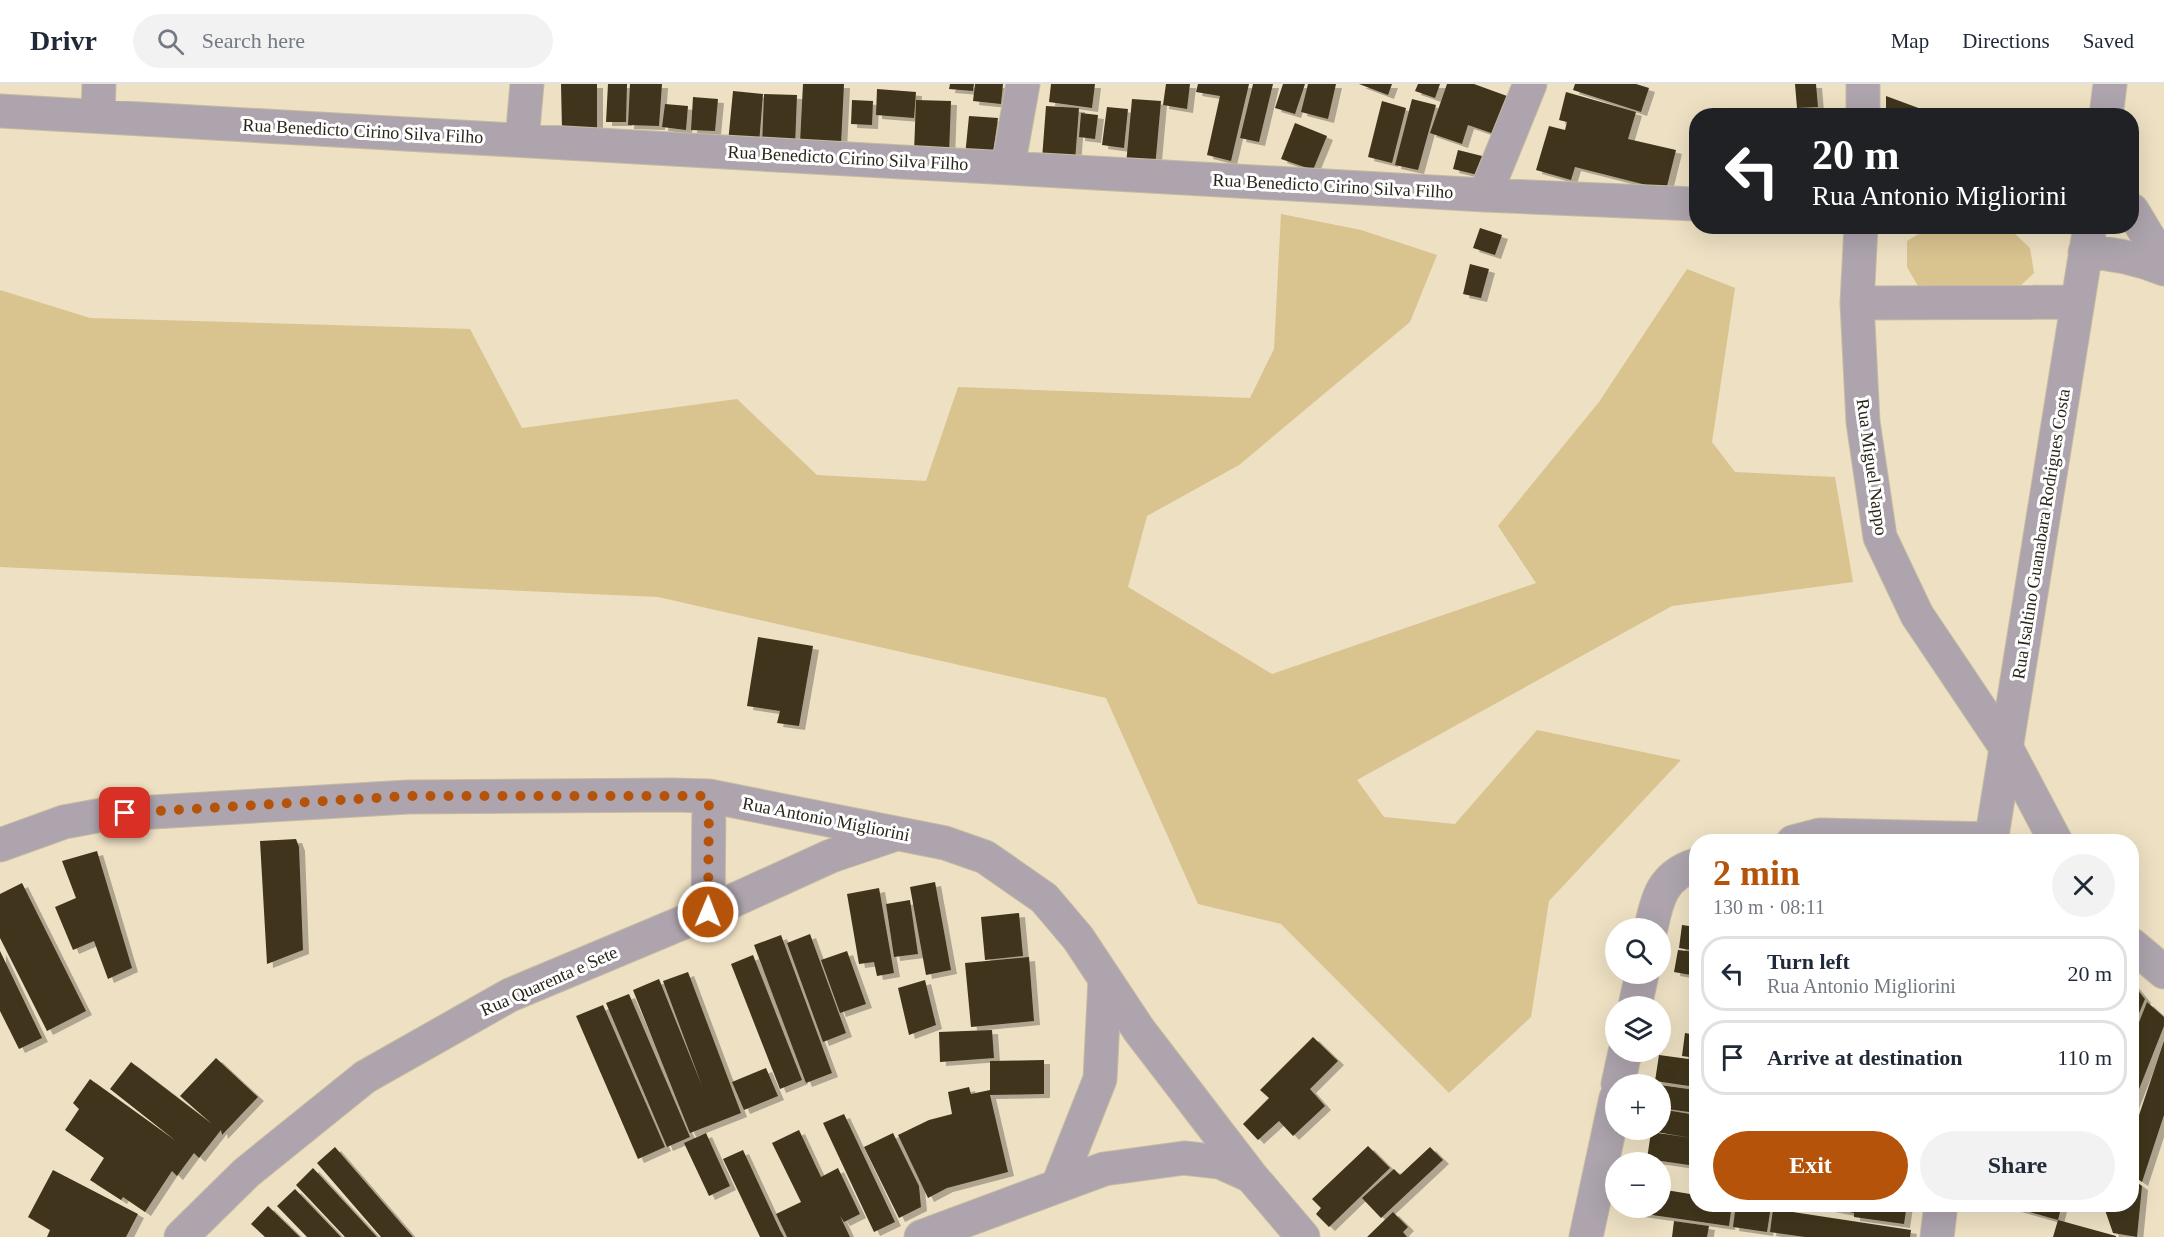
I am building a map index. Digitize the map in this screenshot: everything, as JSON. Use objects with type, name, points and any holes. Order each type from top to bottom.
[{"type":"street","points":[[98,116],[99,84]]},
{"type":"street","points":[[522,140],[526,84]]},
{"type":"street","points":[[1008,167],[1023,84]]},
{"type":"street","points":[[1485,195],[1530,84]]},
{"type":"street","points":[[1863,84],[1863,108]]},
{"type":"street","points":[[2107,108],[2110,84]]},
{"type":"street","name":"Rua Benedicto Cirino Silva Filho","points":[[0,111],[1485,195],[1689,204]]},
{"type":"street","points":[[2139,222],[2164,263]]},
{"type":"street","name":"Rua Miguel Nappo","points":[[1861,234],[1857,303],[1863,422],[1880,537],[1917,615],[2007,749],[2052,834]]},
{"type":"street","points":[[2087,239],[2116,254],[2143,260],[2164,269]]},
{"type":"street","name":"Rua Isaltino Guanabara Rodrigues Costa","points":[[1992,834],[2087,239]]},
{"type":"street","points":[[1857,303],[2077,302]]},
{"type":"street","name":"Rua Antonio Migliorini","points":[[0,845],[64,822],[102,814],[408,796],[709,796],[899,832],[945,843],[985,857],[1044,898],[1078,938],[1130,1019],[1251,1176],[1304,1237]]},
{"type":"street","points":[[708,912],[709,796]]},
{"type":"street","name":"Rua Quarenta e Sete","points":[[181,1237],[246,1173],[365,1077],[510,994],[708,912],[831,856],[899,832]]},
{"type":"street","points":[[1653,918],[1658,897],[1673,876],[1689,868]]},
{"type":"street","points":[[2139,951],[2164,972]]},
{"type":"street","points":[[1058,1185],[1100,1079],[1105,979]]},
{"type":"street","points":[[1586,1237],[1607,1140]]},
{"type":"street","points":[[921,1237],[1104,1169],[1184,1158],[1220,1162],[1251,1176]]},
{"type":"street","points":[[1937,1237],[1940,1212]]},
{"type":"shaded area","points":[[1281,214],[1361,230],[1437,255],[1410,322],[1239,465],[1147,516],[1128,587],[1272,674],[1536,583],[1498,526],[1599,402],[1687,269],[1735,288],[1712,442],[1735,472],[1835,477],[1853,582],[1672,606],[1357,780],[1384,817],[1455,824],[1537,730],[1681,760],[1549,901],[1531,1017],[1449,1093],[1281,924],[1198,904],[1106,698],[658,597],[0,567],[0,290],[90,318],[470,329],[522,428],[737,399],[817,475],[926,481],[958,387],[1250,398],[1274,349]]},
{"type":"shaded area","points":[[1918,234],[2015,234],[2030,248],[2034,273],[2019,287],[1918,286],[1907,267],[1907,241]]},
{"type":"building","points":[[561,84],[597,84],[597,130],[562,130]]},
{"type":"building","points":[[608,84],[627,84],[626,122],[606,122]]},
{"type":"building","points":[[630,84],[662,84],[659,126],[628,125]]},
{"type":"building","points":[[803,84],[844,84],[841,145],[800,143]]},
{"type":"building","points":[[950,84],[974,84],[973,91],[949,89]]},
{"type":"building","points":[[975,84],[1003,84],[1001,104],[973,101]]},
{"type":"building","points":[[1051,84],[1095,84],[1092,108],[1049,102]]},
{"type":"building","points":[[1166,84],[1190,84],[1187,109],[1163,105]]},
{"type":"building","points":[[1198,84],[1249,84],[1231,161],[1207,155],[1220,96],[1196,92]]},
{"type":"building","points":[[1253,84],[1273,84],[1259,142],[1240,138]]},
{"type":"building","points":[[1283,84],[1305,84],[1295,114],[1275,108]]},
{"type":"building","points":[[1308,84],[1336,84],[1328,119],[1301,112]]},
{"type":"building","points":[[1359,84],[1392,84],[1388,95]]},
{"type":"building","points":[[1418,84],[1440,84],[1435,98],[1415,91]]},
{"type":"building","points":[[1447,84],[1474,84],[1507,96],[1494,134],[1468,125],[1462,144],[1430,133]]},
{"type":"building","points":[[1575,84],[1636,84],[1649,88],[1641,112],[1573,90]]},
{"type":"building","points":[[1795,84],[1816,84],[1818,107],[1797,108]]},
{"type":"building","points":[[877,89],[916,92],[914,118],[876,115]]},
{"type":"building","points":[[733,91],[763,94],[759,144],[728,143]]},
{"type":"building","points":[[1566,92],[1636,112],[1628,139],[1676,150],[1666,190],[1575,167],[1571,180],[1536,170],[1549,126],[1565,130],[1567,122],[1559,120]]},
{"type":"building","points":[[764,94],[797,95],[795,147],[762,146]]},
{"type":"building","points":[[1886,96],[1918,108],[1886,108]]},
{"type":"building","points":[[693,97],[718,99],[715,131],[691,130]]},
{"type":"building","points":[[1132,99],[1161,101],[1155,168],[1126,165]]},
{"type":"building","points":[[1412,99],[1436,105],[1418,170],[1395,165]]},
{"type":"building","points":[[852,100],[873,101],[872,125],[851,124]]},
{"type":"building","points":[[916,100],[951,101],[949,154],[914,152]]},
{"type":"building","points":[[1382,101],[1406,108],[1392,163],[1368,157]]},
{"type":"building","points":[[665,104],[688,106],[686,130],[662,127]]},
{"type":"building","points":[[1046,106],[1079,108],[1075,161],[1042,159]]},
{"type":"building","points":[[1107,107],[1128,109],[1124,148],[1102,145]]},
{"type":"building","points":[[1081,113],[1098,115],[1095,139],[1079,137]]},
{"type":"building","points":[[969,116],[998,118],[993,153],[965,156]]},
{"type":"building","points":[[1295,123],[1327,136],[1313,170],[1281,159]]},
{"type":"building","points":[[1458,150],[1486,157],[1482,176],[1453,169]]},
{"type":"building","points":[[1480,228],[1502,235],[1495,255],[1473,248]]},
{"type":"building","points":[[1470,264],[1489,269],[1481,298],[1463,294]]},
{"type":"building","points":[[758,637],[813,646],[799,726],[777,723],[780,711],[747,706]]},
{"type":"building","points":[[296,839],[299,847],[303,950],[267,964],[260,841]]},
{"type":"building","points":[[97,851],[132,968],[108,979],[94,941],[73,950],[55,907],[76,898],[62,861]]},
{"type":"building","points":[[935,882],[951,970],[926,975],[910,887]]},
{"type":"building","points":[[22,883],[86,1011],[47,1031],[0,938],[0,894]]},
{"type":"building","points":[[879,888],[894,973],[877,976],[874,962],[859,964],[847,894]]},
{"type":"building","points":[[910,900],[918,954],[894,957],[886,904]]},
{"type":"building","points":[[1019,913],[1023,956],[985,960],[981,917]]},
{"type":"building","points":[[1682,925],[1689,926],[1689,950],[1679,948]]},
{"type":"building","points":[[810,934],[846,1033],[823,1042],[787,943]]},
{"type":"building","points":[[781,935],[832,1073],[806,1083],[754,945]]},
{"type":"building","points":[[1678,950],[1689,951],[1689,975],[1674,972]]},
{"type":"building","points":[[0,951],[42,1038],[19,1049],[0,1011]]},
{"type":"building","points":[[847,951],[866,1004],[840,1013],[821,960]]},
{"type":"building","points":[[753,955],[802,1080],[780,1089],[731,964]]},
{"type":"building","points":[[1029,957],[1034,1021],[971,1027],[965,963]]},
{"type":"building","points":[[688,972],[741,1113],[690,1133],[633,990],[659,979],[702,1086],[663,981]]},
{"type":"building","points":[[925,980],[936,1025],[909,1035],[898,988]]},
{"type":"building","points":[[2139,992],[2145,999],[2139,1013]]},
{"type":"building","points":[[629,994],[690,1137],[667,1147],[606,1003]]},
{"type":"building","points":[[2147,1002],[2164,1017],[2164,1026],[2139,1089],[2139,1022]]},
{"type":"building","points":[[603,1005],[665,1147],[638,1159],[576,1016]]},
{"type":"building","points":[[992,1030],[994,1058],[940,1062],[939,1032]]},
{"type":"building","points":[[1685,1033],[1689,1034],[1689,1057],[1682,1056]]},
{"type":"building","points":[[1313,1037],[1338,1061],[1310,1089],[1325,1106],[1293,1136],[1279,1121],[1258,1140],[1243,1124],[1269,1098],[1260,1090]]},
{"type":"building","points":[[2164,1041],[2164,1115],[2142,1182],[2139,1180],[2139,1115]]},
{"type":"building","points":[[1671,1057],[1689,1059],[1689,1086],[1671,1083],[1671,1074],[1656,1074],[1658,1062],[1671,1062]]},
{"type":"building","points":[[216,1058],[258,1097],[222,1135],[221,1130],[199,1158],[194,1153],[177,1176],[172,1171],[145,1212],[123,1197],[121,1200],[90,1180],[104,1158],[65,1130],[79,1109],[73,1103],[90,1079],[176,1141],[110,1089],[131,1062],[212,1124],[180,1096]]},
{"type":"building","points":[[1044,1060],[1044,1094],[990,1095],[1008,1172],[947,1188],[928,1198],[898,1135],[929,1120],[952,1114],[948,1092],[969,1087],[971,1094],[990,1090],[990,1061]]},
{"type":"building","points":[[766,1068],[778,1096],[744,1110],[732,1082]]},
{"type":"building","points":[[1671,1087],[1689,1089],[1689,1112],[1671,1110]]},
{"type":"building","points":[[1671,1111],[1689,1114],[1689,1138],[1671,1134]]},
{"type":"building","points":[[844,1114],[895,1222],[874,1232],[823,1123]]},
{"type":"building","points":[[799,1130],[821,1177],[838,1168],[860,1214],[844,1222],[840,1216],[850,1237],[787,1237],[776,1214],[801,1202],[772,1143]]},
{"type":"building","points":[[706,1133],[730,1186],[709,1196],[684,1143]]},
{"type":"building","points":[[893,1133],[919,1186],[921,1207],[899,1218],[864,1147]]},
{"type":"building","points":[[1671,1135],[1689,1138],[1689,1165],[1671,1162],[1671,1152],[1648,1152],[1650,1140],[1671,1140]]},
{"type":"building","points":[[1368,1146],[1390,1168],[1329,1227],[1316,1214],[1321,1208],[1312,1199]]},
{"type":"building","points":[[335,1147],[413,1237],[381,1237],[317,1163]]},
{"type":"building","points":[[1430,1147],[1443,1160],[1381,1218],[1362,1198],[1394,1169],[1400,1175]]},
{"type":"building","points":[[743,1150],[784,1237],[760,1237],[723,1159]]},
{"type":"building","points":[[313,1168],[377,1237],[345,1237],[296,1185]]},
{"type":"building","points":[[53,1170],[138,1214],[126,1237],[47,1237],[50,1230],[28,1217]]},
{"type":"building","points":[[2139,1184],[2142,1186],[2137,1237],[2113,1233],[2106,1212],[2139,1212]]},
{"type":"building","points":[[295,1189],[341,1237],[307,1237],[277,1206]]},
{"type":"building","points":[[1671,1191],[1689,1194],[1689,1212],[1731,1212],[1729,1226],[1671,1218]]},
{"type":"building","points":[[268,1206],[300,1237],[265,1237],[251,1224]]},
{"type":"building","points":[[1393,1212],[1408,1227],[1403,1232],[1407,1237],[1367,1237]]},
{"type":"building","points":[[1735,1212],[1770,1212],[1767,1232],[1733,1227]]},
{"type":"building","points":[[1773,1212],[1793,1212],[1911,1230],[1910,1237],[1805,1237],[1770,1232]]},
{"type":"building","points":[[1849,1212],[1906,1212],[1904,1224],[1854,1217],[1854,1213]]},
{"type":"building","points":[[2030,1212],[2060,1212],[2058,1220]]},
{"type":"building","points":[[2058,1220],[2116,1236],[2116,1237],[2053,1237]]},
{"type":"building","points":[[1674,1221],[1709,1226],[1707,1237],[1672,1237]]},
{"type":"route","points":[[125,813],[408,796],[709,796],[708,912]]}]
